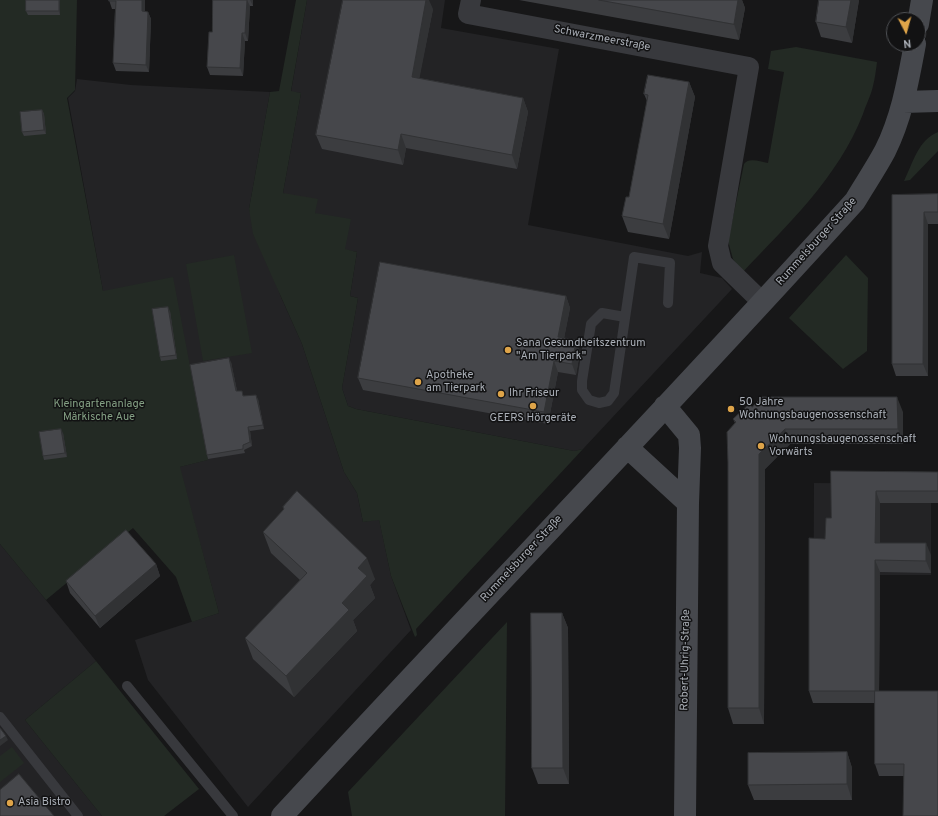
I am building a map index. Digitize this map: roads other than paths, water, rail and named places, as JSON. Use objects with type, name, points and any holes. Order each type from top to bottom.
[{"type":"street","name":"Schwarzmeerstraße","points":[[471,0],[468,14],[749,67],[718,246],[722,263],[762,302]]},
{"type":"street","points":[[920,12],[922,0]]},
{"type":"street","name":"Rummelsburger Straße","points":[[282,816],[855,201],[885,151],[903,102],[913,52]]},
{"type":"street","points":[[903,102],[938,101]]},
{"type":"street","name":"Robert-Uhrig-Straße","points":[[665,406],[689,435],[690,448],[688,503],[685,816]]},
{"type":"street","points":[[627,447],[688,503]]},
{"type":"lane","points":[[626,317],[602,313],[591,324],[582,381],[582,390],[589,400],[599,403],[608,401],[614,394],[626,317],[634,256],[670,263],[668,303]]},
{"type":"lane","points":[[127,686],[233,816]]},
{"type":"lane","points":[[0,716],[78,816]]},
{"type":"place","name":"Sana Gesundheitszentrum \"Am Tierpark\"","points":[[508,350]]},
{"type":"place","name":"Apotheke am Tierpark","points":[[418,382]]},
{"type":"place","name":"Ihr Friseur","points":[[501,394]]},
{"type":"place","name":"GEERS Hörgeräte","points":[[533,406]]},
{"type":"place","name":"50 Jahre Wohnungsbaugenossenschaft","points":[[731,409]]},
{"type":"place","name":"Wohnungsbaugenossenschaft Vorwärts","points":[[761,446]]},
{"type":"place","name":"Asia Bistro","points":[[10,803]]},
{"type":"park label","name":"Kleingartenanlage Märkische Aue","points":[[99,411]]}]
